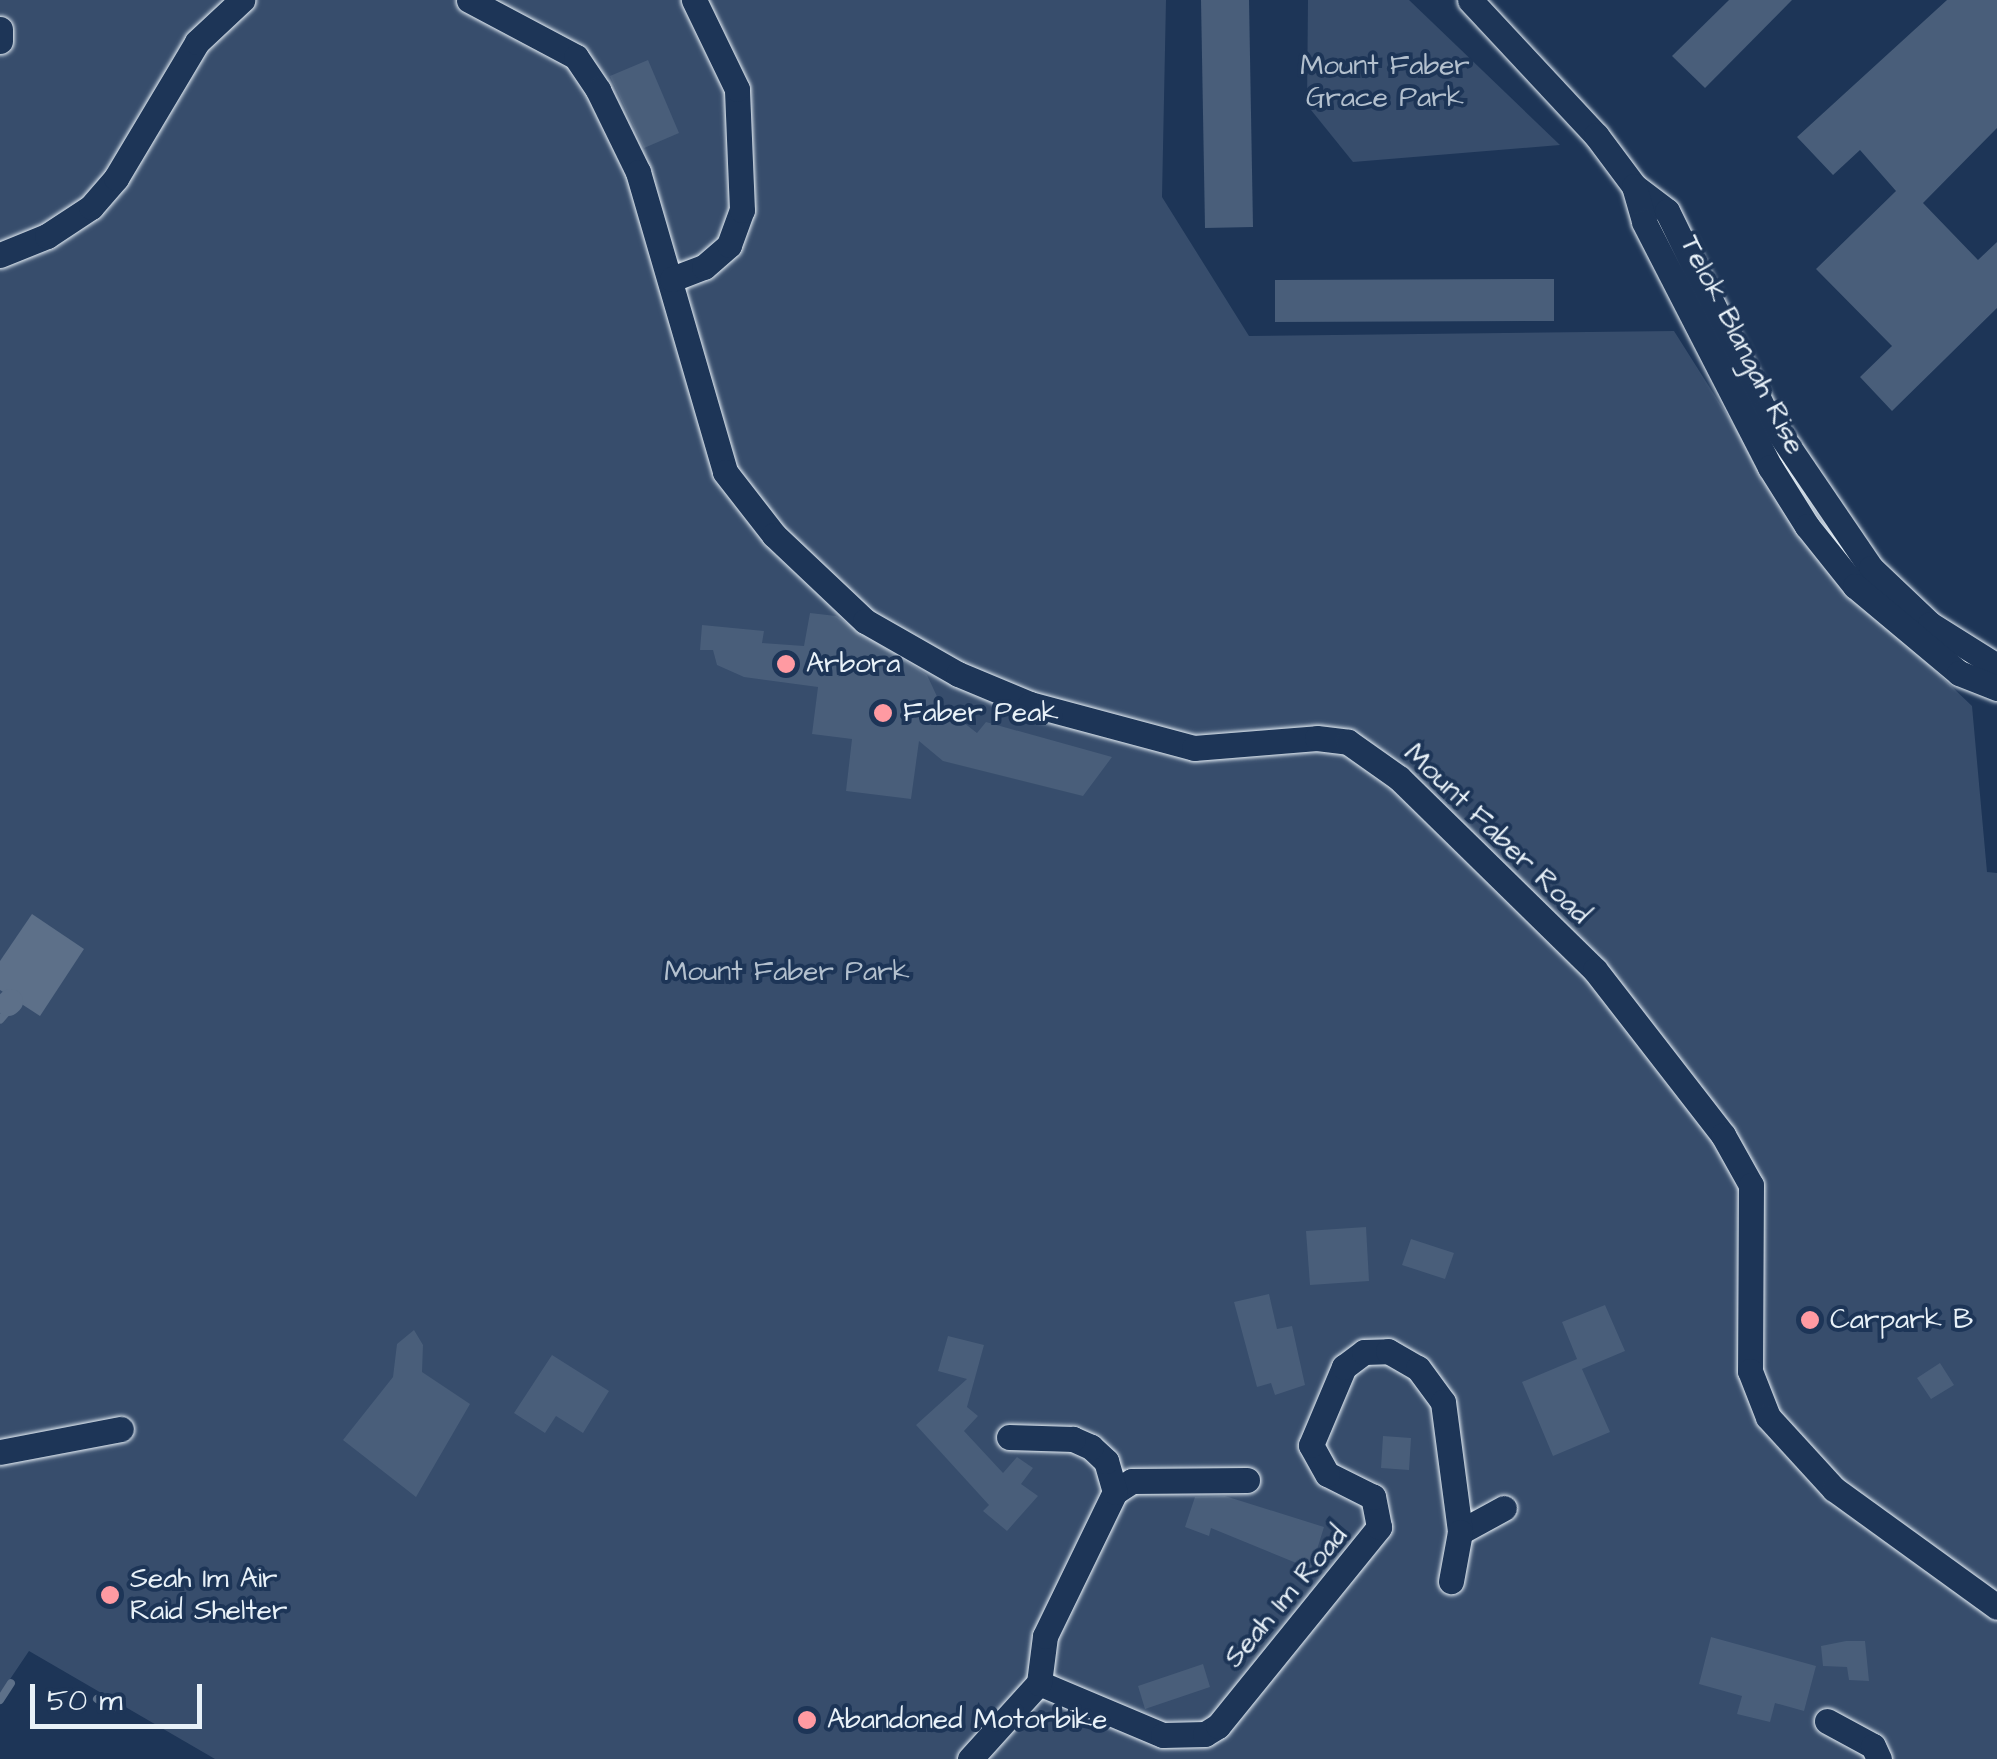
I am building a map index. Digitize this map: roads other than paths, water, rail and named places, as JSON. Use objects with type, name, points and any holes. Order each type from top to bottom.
[{"type":"street","points":[[0,255],[46,236],[91,207],[116,178],[196,42],[242,0]]},
{"type":"street","name":"Mount Faber Road","points":[[469,0],[576,57],[638,172],[725,472],[774,535],[865,620],[958,674],[1030,704],[1194,748],[1317,738],[1348,742],[1398,778],[1596,970],[1723,1136],[1752,1184],[1750,1370],[1768,1418],[1834,1489],[1997,1607]]},
{"type":"street","points":[[672,279],[704,267],[729,245],[742,210],[736,89],[694,0]]},
{"type":"street","name":"Telok Blangah Rise","points":[[1470,0],[1596,135],[1634,186],[1661,255],[1807,526],[1856,586],[1960,673],[1997,688]]},
{"type":"street","points":[[0,28],[0,41]]},
{"type":"street","name":"Telok Blangah Rise","points":[[1634,186],[1667,211],[1745,377],[1789,452],[1834,508],[1871,568],[1904,601],[1997,666]]},
{"type":"street","points":[[1807,526],[1834,508]]},
{"type":"street","name":"Seah Im Road","points":[[1039,1683],[1164,1735],[1204,1734],[1218,1726],[1380,1527],[1373,1497],[1327,1474],[1311,1445],[1344,1367],[1364,1352],[1388,1352],[1433,1383],[1447,1423],[1460,1532],[1451,1580]]},
{"type":"street","points":[[0,1452],[120,1429]]},
{"type":"street","points":[[1008,1437],[1073,1439],[1091,1447],[1106,1461],[1115,1492]]},
{"type":"street","points":[[970,1759],[1039,1683],[1044,1636],[1115,1492],[1132,1481],[1247,1480]]},
{"type":"street","points":[[1460,1532],[1504,1508]]},
{"type":"street","points":[[1827,1721],[1874,1746],[1879,1759]]},
{"type":"waterway","points":[[0,1003],[12,1006],[0,1020]]},
{"type":"waterway","points":[[0,1700],[11,1683]]},
{"type":"waterway","points":[[97,1699],[112,1709]]},
{"type":"place","name":"Arbora","points":[[786,664]]},
{"type":"place","name":"Faber Peak","points":[[883,713]]},
{"type":"place","name":"Carpark B","points":[[1810,1320]]},
{"type":"place","name":"Seah Im Air Raid Shelter","points":[[110,1595]]},
{"type":"place","name":"Abandoned Motorbike","points":[[807,1720]]},
{"type":"park label","name":"Mount Faber Grace Park","points":[[1385,82]]},
{"type":"park label","name":"Mount Faber Park","points":[[787,972]]}]
